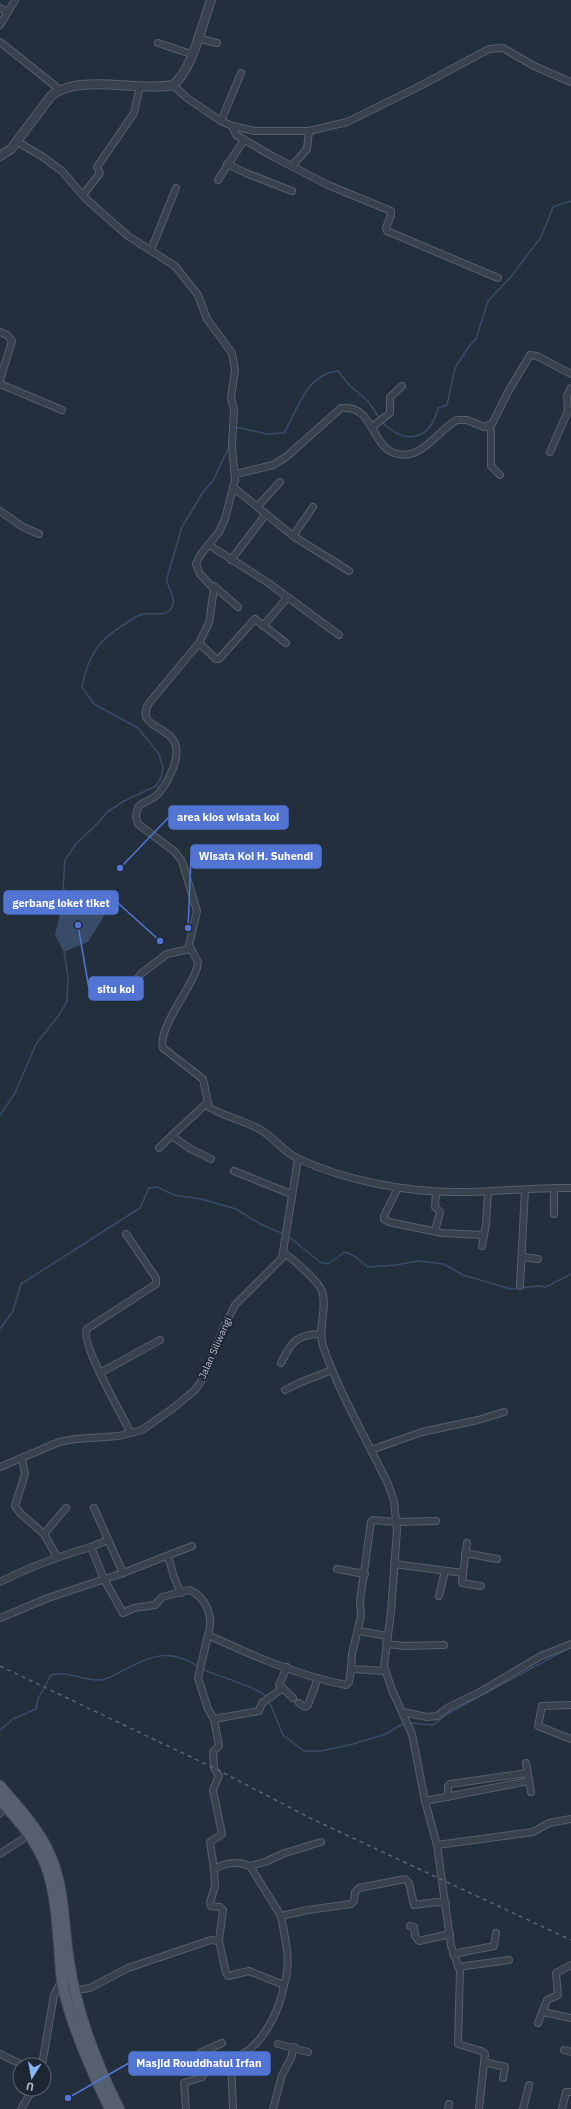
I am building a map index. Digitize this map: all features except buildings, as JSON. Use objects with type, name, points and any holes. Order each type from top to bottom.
[{"type":"main road","points":[[0,1786],[39,1833],[50,1855],[60,1884],[67,1978]]},
{"type":"main road","points":[[0,1800],[4,1811],[29,1835],[43,1856],[54,1889],[70,1991],[91,2065],[110,2109]]},
{"type":"main road","points":[[70,1991],[118,2109]]},
{"type":"street","points":[[0,25],[15,0]]},
{"type":"street","points":[[0,156],[10,149],[51,96],[59,89],[92,84],[140,86],[173,85],[183,75],[211,0]]},
{"type":"street","points":[[0,8],[8,12]]},
{"type":"street","points":[[197,38],[218,43]]},
{"type":"street","points":[[0,42],[59,89]]},
{"type":"street","points":[[158,43],[191,54]]},
{"type":"street","points":[[173,85],[182,95],[221,121],[232,126],[255,131],[309,130],[347,122],[382,106],[489,49],[503,48],[534,66],[571,82]]},
{"type":"street","points":[[221,121],[241,73]]},
{"type":"street","points":[[83,195],[100,173],[97,168],[98,162],[116,140],[134,113],[140,86]]},
{"type":"street","points":[[232,126],[235,133],[244,140],[292,166],[328,185],[391,211],[386,228],[387,231],[498,278]]},
{"type":"street","points":[[292,166],[306,149],[309,130]]},
{"type":"street","points":[[218,180],[244,140]]},
{"type":"street","points":[[16,141],[43,157],[62,172],[83,195],[128,236],[175,266],[198,295],[207,319],[232,352],[235,370],[231,398],[234,417],[232,446],[236,474],[225,518],[210,545],[201,554],[196,564],[200,574],[238,607]]},
{"type":"street","points":[[227,164],[292,191]]},
{"type":"street","points":[[151,250],[176,188]]},
{"type":"street","points":[[0,332],[7,335],[12,341],[3,360],[0,380]]},
{"type":"street","points":[[236,474],[273,465],[286,457],[341,408],[358,411],[390,451],[405,454],[424,447],[457,420],[467,420],[484,427],[489,426],[494,421],[508,392],[530,355],[538,356],[571,374]]},
{"type":"street","points":[[0,384],[62,410]]},
{"type":"street","points":[[372,427],[390,413],[390,397],[402,386]]},
{"type":"street","points":[[550,452],[568,410],[567,396],[571,388]]},
{"type":"street","points":[[489,426],[491,431],[491,466],[500,475]]},
{"type":"street","points":[[258,506],[280,482]]},
{"type":"street","points":[[233,487],[293,536],[349,571]]},
{"type":"street","points":[[293,536],[313,507]]},
{"type":"street","points":[[0,510],[23,527],[40,534]]},
{"type":"street","points":[[231,560],[266,514]]},
{"type":"street","points":[[210,545],[267,582],[339,635]]},
{"type":"street","points":[[214,586],[209,622],[199,643],[148,705],[146,714],[148,720],[172,738],[176,748],[176,758],[172,769],[158,794],[138,807],[136,816],[138,824],[174,851],[182,861],[197,911],[189,942],[190,949],[198,962],[197,971],[179,1001],[162,1046],[164,1050],[183,1062],[203,1079],[207,1103],[213,1109],[260,1129],[270,1135],[288,1154],[327,1170],[398,1188],[436,1192],[488,1192],[525,1189],[571,1188]]},
{"type":"street","points":[[263,626],[287,598]]},
{"type":"street","points":[[199,643],[216,659],[219,659],[253,620],[286,643]]},
{"type":"street","points":[[127,991],[142,973],[167,954],[190,949]]},
{"type":"street","points":[[159,1148],[183,1123],[207,1103]]},
{"type":"street","points":[[172,1136],[189,1148],[211,1158]]},
{"type":"street","points":[[298,1159],[291,1194],[284,1253],[301,1267],[322,1291],[324,1300],[321,1334],[323,1346],[332,1370],[392,1494],[396,1522],[391,1612],[384,1663],[385,1671],[412,1734],[425,1801],[437,1845],[453,1954],[460,1974],[458,2044],[483,2052],[485,2056],[479,2109]]},
{"type":"street","points":[[234,1171],[291,1194]]},
{"type":"street","points":[[398,1188],[384,1219],[396,1224],[435,1231],[484,1235]]},
{"type":"street","points":[[554,1188],[554,1214]]},
{"type":"street","points":[[520,1286],[523,1257],[525,1189]]},
{"type":"street","points":[[435,1231],[440,1212],[435,1207],[436,1192]]},
{"type":"street","points":[[482,1246],[488,1192]]},
{"type":"street","points":[[126,1234],[157,1281],[152,1288],[91,1326],[85,1332],[86,1341],[100,1373],[131,1433]]},
{"type":"street","name":"Jalan Siliwangi","points":[[0,1468],[59,1442],[131,1433],[152,1424],[182,1402],[195,1390],[204,1377],[224,1327],[235,1305],[256,1282],[279,1262],[284,1253]]},
{"type":"street","points":[[523,1257],[538,1259]]},
{"type":"street","points":[[281,1363],[288,1349],[299,1337],[311,1334],[321,1334]]},
{"type":"street","points":[[100,1373],[160,1340]]},
{"type":"street","points":[[285,1390],[298,1382],[332,1370]]},
{"type":"street","points":[[371,1450],[422,1432],[478,1420],[504,1412]]},
{"type":"street","points":[[22,1459],[25,1474],[15,1504],[20,1514],[44,1534],[57,1557]]},
{"type":"street","points":[[44,1534],[66,1508]]},
{"type":"street","points":[[94,1508],[123,1573]]},
{"type":"street","points":[[208,1635],[242,1651],[318,1678],[346,1685],[349,1682],[352,1669],[352,1654],[359,1631],[361,1616],[360,1601],[365,1574],[371,1522],[373,1520],[396,1522],[436,1521]]},
{"type":"street","points":[[0,1582],[16,1573],[57,1557],[91,1547],[108,1540]]},
{"type":"street","points":[[467,1542],[462,1583],[481,1586]]},
{"type":"street","points":[[0,1618],[48,1598],[123,1573],[192,1546]]},
{"type":"street","points":[[91,1547],[104,1579],[122,1613],[134,1608],[155,1605],[162,1597],[191,1590],[206,1605],[210,1619],[208,1635],[203,1659],[197,1673],[208,1709],[214,1719],[219,1746],[213,1752],[214,1768],[219,1776],[213,1790],[222,1834],[210,1842],[215,1886],[210,1903],[211,1906],[220,1907],[223,1910],[219,1941],[228,1976],[249,1971],[284,1985]]},
{"type":"street","points":[[466,1553],[497,1559]]},
{"type":"street","points":[[168,1556],[174,1577],[181,1593]]},
{"type":"street","points":[[394,1564],[463,1574]]},
{"type":"street","points":[[337,1569],[365,1574]]},
{"type":"street","points":[[439,1596],[445,1571]]},
{"type":"street","points":[[359,1631],[387,1636]]},
{"type":"street","points":[[386,1644],[405,1646],[444,1645]]},
{"type":"street","points":[[403,1712],[427,1717],[436,1716],[449,1707],[480,1692],[541,1656],[571,1644]]},
{"type":"street","points":[[287,1667],[278,1683],[293,1698]]},
{"type":"street","points":[[352,1669],[385,1671]]},
{"type":"street","points":[[299,1703],[305,1707],[308,1705],[318,1678]]},
{"type":"street","points":[[214,1719],[259,1711],[262,1703],[283,1688]]},
{"type":"street","points":[[571,1705],[542,1706],[538,1726],[571,1739]]},
{"type":"street","points":[[526,1763],[531,1792]]},
{"type":"street","points":[[448,1797],[448,1786],[450,1784],[527,1773]]},
{"type":"street","points":[[425,1801],[529,1782]]},
{"type":"street","points":[[437,1845],[533,1832],[549,1823],[571,1819]]},
{"type":"street","points":[[0,1854],[29,1835]]},
{"type":"street","points":[[214,1869],[224,1864],[234,1863],[250,1866],[321,1842]]},
{"type":"street","points":[[233,2109],[231,2060],[250,2049],[262,2037],[281,1997],[287,1975],[287,1948],[281,1916],[250,1866]]},
{"type":"street","points":[[281,1916],[308,1910],[351,1904],[354,1901],[355,1892],[359,1888],[405,1879],[409,1883],[414,1905],[437,1902],[446,1903]]},
{"type":"street","points":[[410,1926],[414,1927],[415,1936],[419,1940],[450,1934]]},
{"type":"street","points":[[453,1954],[494,1946],[496,1933]]},
{"type":"street","points":[[70,1991],[90,1988],[128,1968],[196,1943],[210,1940],[219,1941]]},
{"type":"street","points":[[458,1967],[509,1960]]},
{"type":"street","points":[[538,2023],[548,1998],[558,1995],[556,1973],[571,1965]]},
{"type":"street","points":[[43,2057],[54,1995],[67,1978]]},
{"type":"street","points":[[543,2012],[571,2018]]},
{"type":"street","points":[[186,2109],[184,2083],[202,2077],[204,2074],[200,2053],[222,2043]]},
{"type":"street","points":[[278,2044],[308,2052]]},
{"type":"street","points":[[273,2109],[282,2075],[289,2063],[294,2048]]},
{"type":"street","points":[[564,2050],[571,2052]]},
{"type":"street","points":[[0,2054],[12,2060]]},
{"type":"street","points":[[484,2062],[505,2067],[503,2078]]},
{"type":"street","points":[[523,2109],[529,2085]]},
{"type":"street","points":[[562,2109],[566,2092],[571,2092]]},
{"type":"street","points":[[21,2109],[28,2097]]},
{"type":"water","points":[[65,892],[82,892],[109,908],[88,942],[64,952],[55,935]]},
{"type":"waterway","points":[[382,422],[391,430],[408,437],[423,433],[429,427],[438,408],[447,405],[455,368],[470,345],[476,339],[488,301],[510,278],[541,237],[553,207],[571,201]]},
{"type":"waterway","points":[[236,427],[267,434],[284,433],[304,394],[318,379],[327,374],[338,371],[349,385],[368,401],[380,419]]},
{"type":"waterway","points":[[66,893],[63,888],[65,860],[76,844],[107,812],[124,801],[156,786],[161,778],[163,768],[159,754],[138,728],[94,704],[82,687],[87,666],[101,643],[116,630],[138,615],[164,614],[172,607],[173,600],[167,578],[182,527],[203,492],[213,481],[228,449],[230,434]]},
{"type":"waterway","points":[[0,1115],[15,1093],[36,1044],[59,1015],[67,1001],[68,977],[64,952]]},
{"type":"waterway","points":[[0,1329],[13,1311],[21,1284],[140,1208],[149,1188],[157,1187],[174,1195],[201,1199],[236,1209],[262,1225],[284,1234]]},
{"type":"waterway","points":[[288,1236],[320,1262],[328,1264],[345,1252],[354,1256],[368,1267],[396,1265],[418,1261],[444,1264],[463,1275],[511,1289],[537,1286],[546,1287],[571,1274]]},
{"type":"waterway","points":[[410,1723],[433,1725],[447,1714],[571,1647]]},
{"type":"waterway","points":[[0,1730],[13,1719],[36,1709],[38,1699],[51,1675],[63,1674],[93,1680],[102,1680],[142,1661],[160,1656],[178,1657],[199,1667]]},
{"type":"waterway","points":[[202,1669],[248,1686],[264,1694],[267,1698]]},
{"type":"waterway","points":[[269,1701],[283,1735],[304,1751],[321,1751],[353,1744],[386,1734],[404,1723]]},
{"type":"railway","points":[[0,1666],[214,1768],[312,1819],[571,1940]]},
{"type":"place","name":"area kios wisata koi","points":[[120,868]]},
{"type":"place","name":"situ koi","points":[[78,925]]},
{"type":"place","name":"Wisata Koi H. Suhendi","points":[[188,928]]},
{"type":"place","name":"gerbang loket tiket","points":[[160,941]]},
{"type":"place","name":"Masjid Rouddhatul Irfan","points":[[68,2098]]}]
